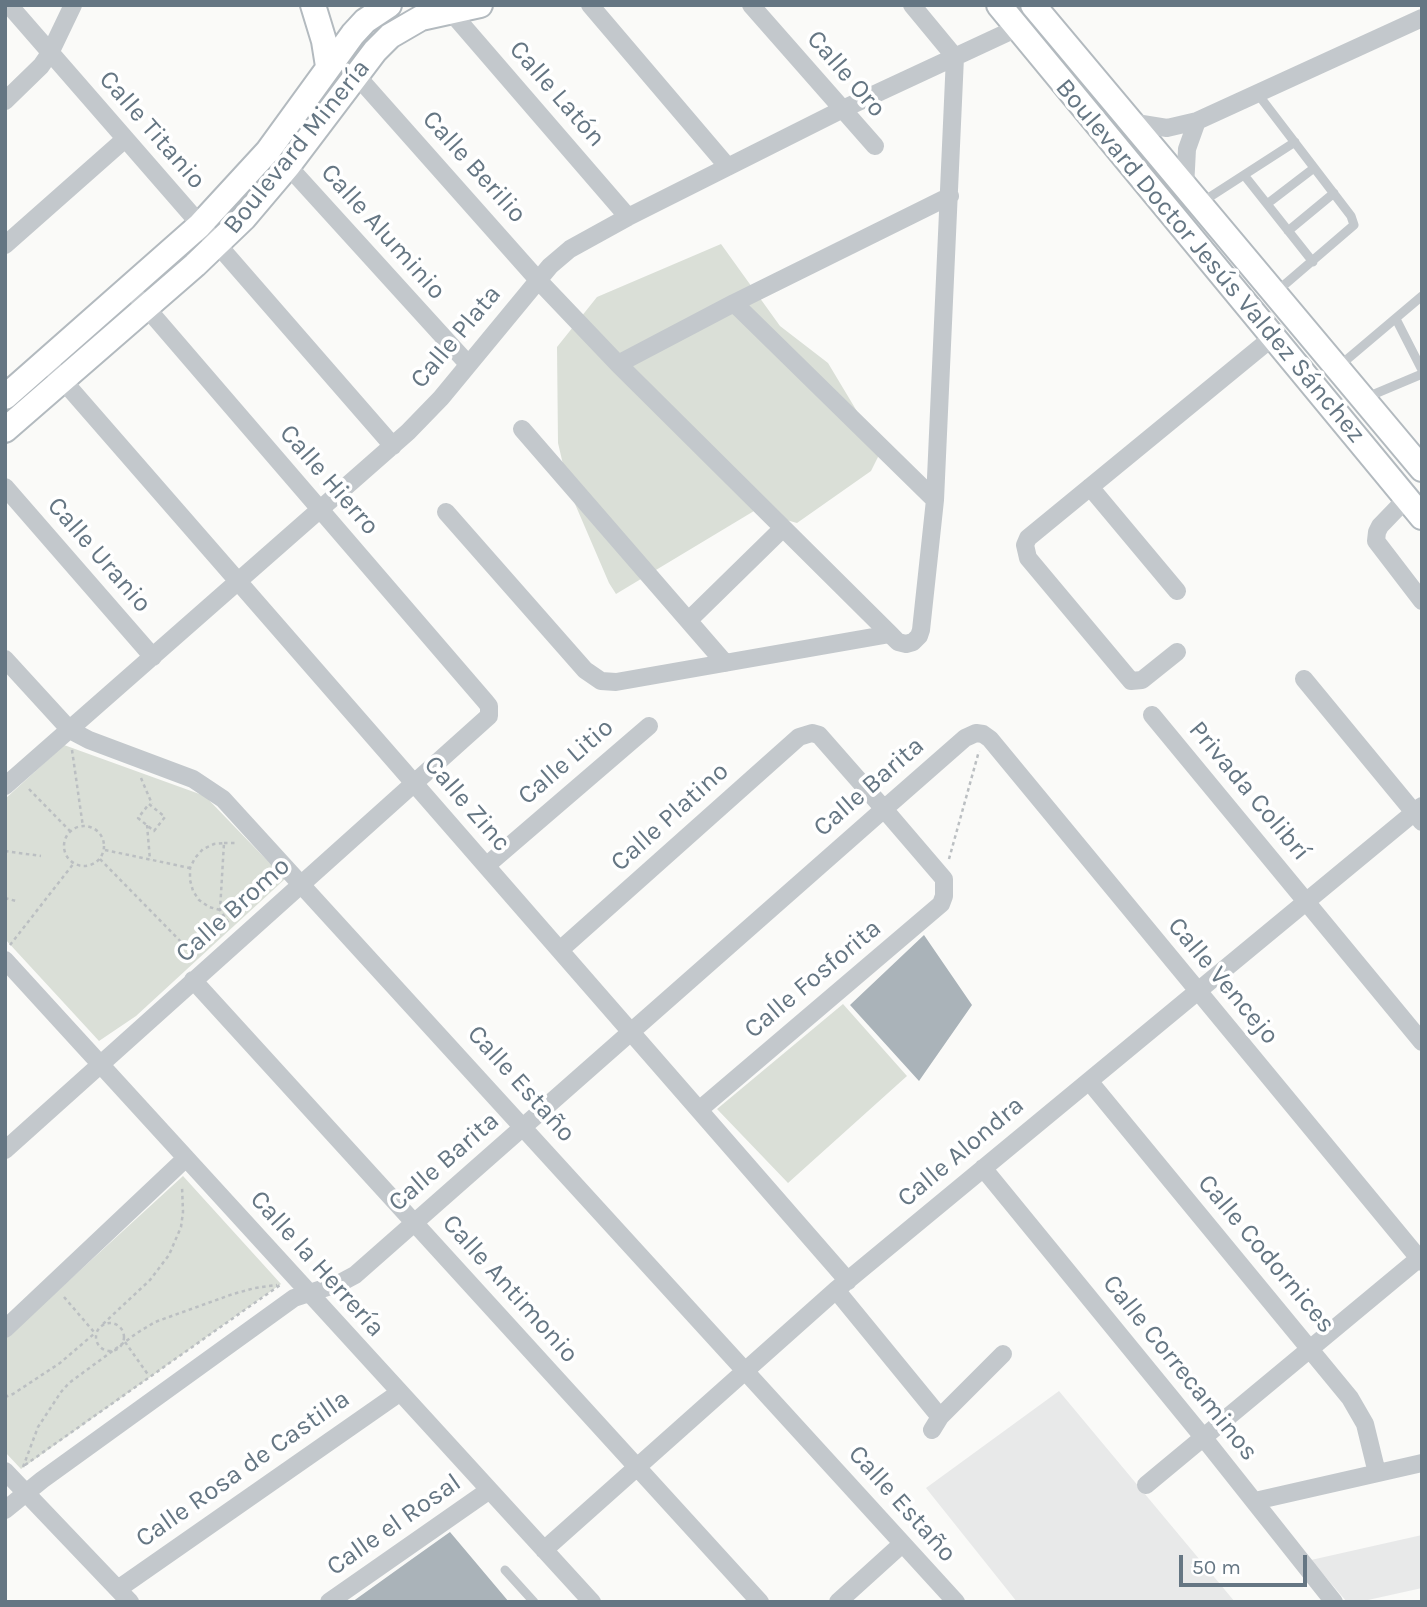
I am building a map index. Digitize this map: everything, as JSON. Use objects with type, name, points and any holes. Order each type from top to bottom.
[{"type":"street","name":"Calle Titanio","points":[[9,5],[393,446]]},
{"type":"street","points":[[5,100],[29,80],[50,53],[73,5]]},
{"type":"street","points":[[313,5],[328,66]]},
{"type":"street","name":"Boulevard Minería","points":[[5,397],[199,226],[249,173],[328,66],[365,21],[389,5]]},
{"type":"street","name":"Boulevard Minería","points":[[5,430],[147,307],[244,218],[288,166],[375,51],[405,26],[421,18],[447,8],[480,5]]},
{"type":"street","points":[[590,5],[728,167]]},
{"type":"street","name":"Calle Oro","points":[[751,5],[874,146]]},
{"type":"street","points":[[446,512],[593,677],[608,682],[890,635],[898,642],[906,644],[919,636],[935,500],[955,57],[912,5]]},
{"type":"street","name":"Boulevard Doctor Jesús Valdez Sánchez","points":[[999,5],[1414,508]]},
{"type":"street","name":"Boulevard Doctor Jesús Valdez Sánchez","points":[[1033,5],[1422,469]]},
{"type":"street","name":"Calle Latón","points":[[447,8],[628,217]]},
{"type":"street","points":[[1130,122],[1167,128],[1197,121],[1422,18]]},
{"type":"street","name":"Calle Plata","points":[[14,785],[69,741],[153,657],[424,417],[550,266],[570,249],[628,217],[843,110],[1017,28]]},
{"type":"street","name":"Calle Berilio","points":[[357,76],[538,280],[890,635]]},
{"type":"street","points":[[300,106],[321,123]]},
{"type":"street","points":[[1192,196],[1187,149],[1197,121]]},
{"type":"street","points":[[5,245],[125,139]]},
{"type":"street","name":"Calle Aluminio","points":[[288,166],[468,363]]},
{"type":"street","points":[[618,363],[950,196]]},
{"type":"street","name":"Calle Hierro","points":[[130,288],[489,706]]},
{"type":"street","points":[[734,303],[935,500]]},
{"type":"street","points":[[1177,652],[1142,680],[1131,681],[1028,558],[1025,545],[1028,538],[1273,337]]},
{"type":"street","name":"Calle Zinc","points":[[46,361],[699,1110],[842,1285],[936,1424],[1003,1354]]},
{"type":"street","points":[[522,429],[725,663]]},
{"type":"street","name":"Calle Uranio","points":[[5,487],[153,657]]},
{"type":"street","points":[[1090,487],[1177,591]]},
{"type":"street","points":[[1414,508],[1380,526],[1376,541],[1422,601]]},
{"type":"street","points":[[689,621],[783,528]]},
{"type":"street","name":"Calle Estaño","points":[[5,659],[69,741],[89,740],[193,779],[208,788],[238,815],[956,1602]]},
{"type":"street","points":[[1304,679],[1419,814]]},
{"type":"street","name":"Calle Bromo","points":[[5,1150],[486,721],[489,706]]},
{"type":"street","name":"Privada Colibrí","points":[[1152,715],[1422,1042]]},
{"type":"street","name":"Calle Litio","points":[[486,866],[649,726]]},
{"type":"street","name":"Calle Platino","points":[[560,950],[799,737],[813,733],[819,736],[884,809]]},
{"type":"street","name":"Calle Barita","points":[[5,1510],[25,1492],[283,1306],[307,1292],[340,1283],[355,1275],[965,738],[976,733],[983,734]]},
{"type":"street","name":"Calle Vencejo","points":[[983,734],[990,739],[1421,1259]]},
{"type":"street","points":[[884,809],[944,879]]},
{"type":"street","name":"Calle Alondra","points":[[544,1550],[842,1285],[1306,901],[1419,814]]},
{"type":"street","name":"Calle Fosforita","points":[[699,1110],[935,911],[944,896],[944,879]]},
{"type":"street","name":"Calle la Herrería","points":[[7,958],[307,1292],[592,1602]]},
{"type":"street","name":"Calle Antimonio","points":[[193,980],[760,1602]]},
{"type":"street","name":"Calle Codornices","points":[[1089,1081],[1359,1411],[1367,1431],[1377,1473]]},
{"type":"street","points":[[5,1329],[186,1158]]},
{"type":"street","name":"Calle Correcaminos","points":[[983,1168],[1334,1602]]},
{"type":"street","points":[[1146,1485],[1421,1259]]},
{"type":"street","name":"Calle Rosa de Castilla","points":[[124,1595],[399,1393]]},
{"type":"street","points":[[1255,1501],[1422,1463]]},
{"type":"street","points":[[16,1469],[25,1492],[124,1595]]},
{"type":"street","name":"Calle el Rosal","points":[[329,1602],[488,1491]]},
{"type":"street","points":[[838,1602],[902,1544]]},
{"type":"lane","points":[[1257,93],[1351,216],[1354,225],[1275,293]]},
{"type":"lane","points":[[1192,196],[1244,175],[1295,142]]},
{"type":"lane","points":[[1267,204],[1314,167]]},
{"type":"lane","points":[[1244,175],[1313,262]]},
{"type":"lane","points":[[1287,230],[1334,193]]},
{"type":"lane","points":[[1337,368],[1422,296]]},
{"type":"lane","points":[[1363,399],[1422,372],[1396,319]]},
{"type":"lane","points":[[505,1570],[534,1602]]},
{"type":"path","points":[[944,879],[983,734]]},
{"type":"path","points":[[69,741],[83,752]]},
{"type":"path","points":[[69,741],[83,827]]},
{"type":"path","points":[[139,772],[153,807]]},
{"type":"path","points":[[14,785],[71,832]]},
{"type":"path","points":[[149,804],[164,817],[153,831],[146,825],[138,818],[149,804]]},
{"type":"path","points":[[146,825],[150,860]]},
{"type":"path","points":[[83,827],[100,834],[103,840],[100,859],[89,866],[74,863],[65,850],[67,837],[71,832],[83,827]]},
{"type":"path","points":[[224,843],[233,838]]},
{"type":"path","points":[[224,843],[220,909],[232,928]]},
{"type":"path","points":[[237,843],[214,844],[203,849],[190,868],[190,880],[192,891],[199,901],[209,907],[251,910],[242,919]]},
{"type":"path","points":[[103,850],[190,868]]},
{"type":"path","points":[[5,851],[41,856]]},
{"type":"path","points":[[100,859],[198,959]]},
{"type":"path","points":[[7,958],[74,863]]},
{"type":"path","points":[[5,898],[16,901]]},
{"type":"path","points":[[5,1396],[13,1394],[61,1363],[96,1334],[103,1324],[150,1280],[169,1255],[181,1227],[182,1182]]},
{"type":"path","points":[[280,1284],[149,1377],[16,1469],[38,1427],[61,1392],[124,1341],[155,1322],[255,1288],[280,1284]]},
{"type":"path","points":[[58,1291],[96,1334],[96,1340],[102,1348],[118,1348]]},
{"type":"path","points":[[103,1324],[117,1324],[123,1331],[124,1341],[162,1393]]},
{"type":"shaded area","points":[[721,244],[780,326],[828,363],[864,423],[879,455],[871,471],[797,523],[754,511],[616,594],[569,490],[558,443],[557,347],[597,297]]},
{"type":"shaded area","points":[[64,745],[205,796],[285,879],[136,1016],[99,1041],[5,939],[5,799]]},
{"type":"shaded area","points":[[843,1004],[907,1076],[788,1183],[717,1109]]},
{"type":"shaded area","points":[[183,1176],[281,1284],[21,1469],[5,1452],[5,1339]]},
{"type":"shaded area","points":[[1059,1391],[1235,1602],[1017,1602],[926,1488]]},
{"type":"shaded area","points":[[1422,1535],[1422,1588],[1359,1602],[1347,1602],[1311,1560]]},
{"type":"building","points":[[924,935],[972,1005],[919,1081],[850,1005]]},
{"type":"building","points":[[450,1532],[509,1602],[352,1602],[412,1559]]}]
